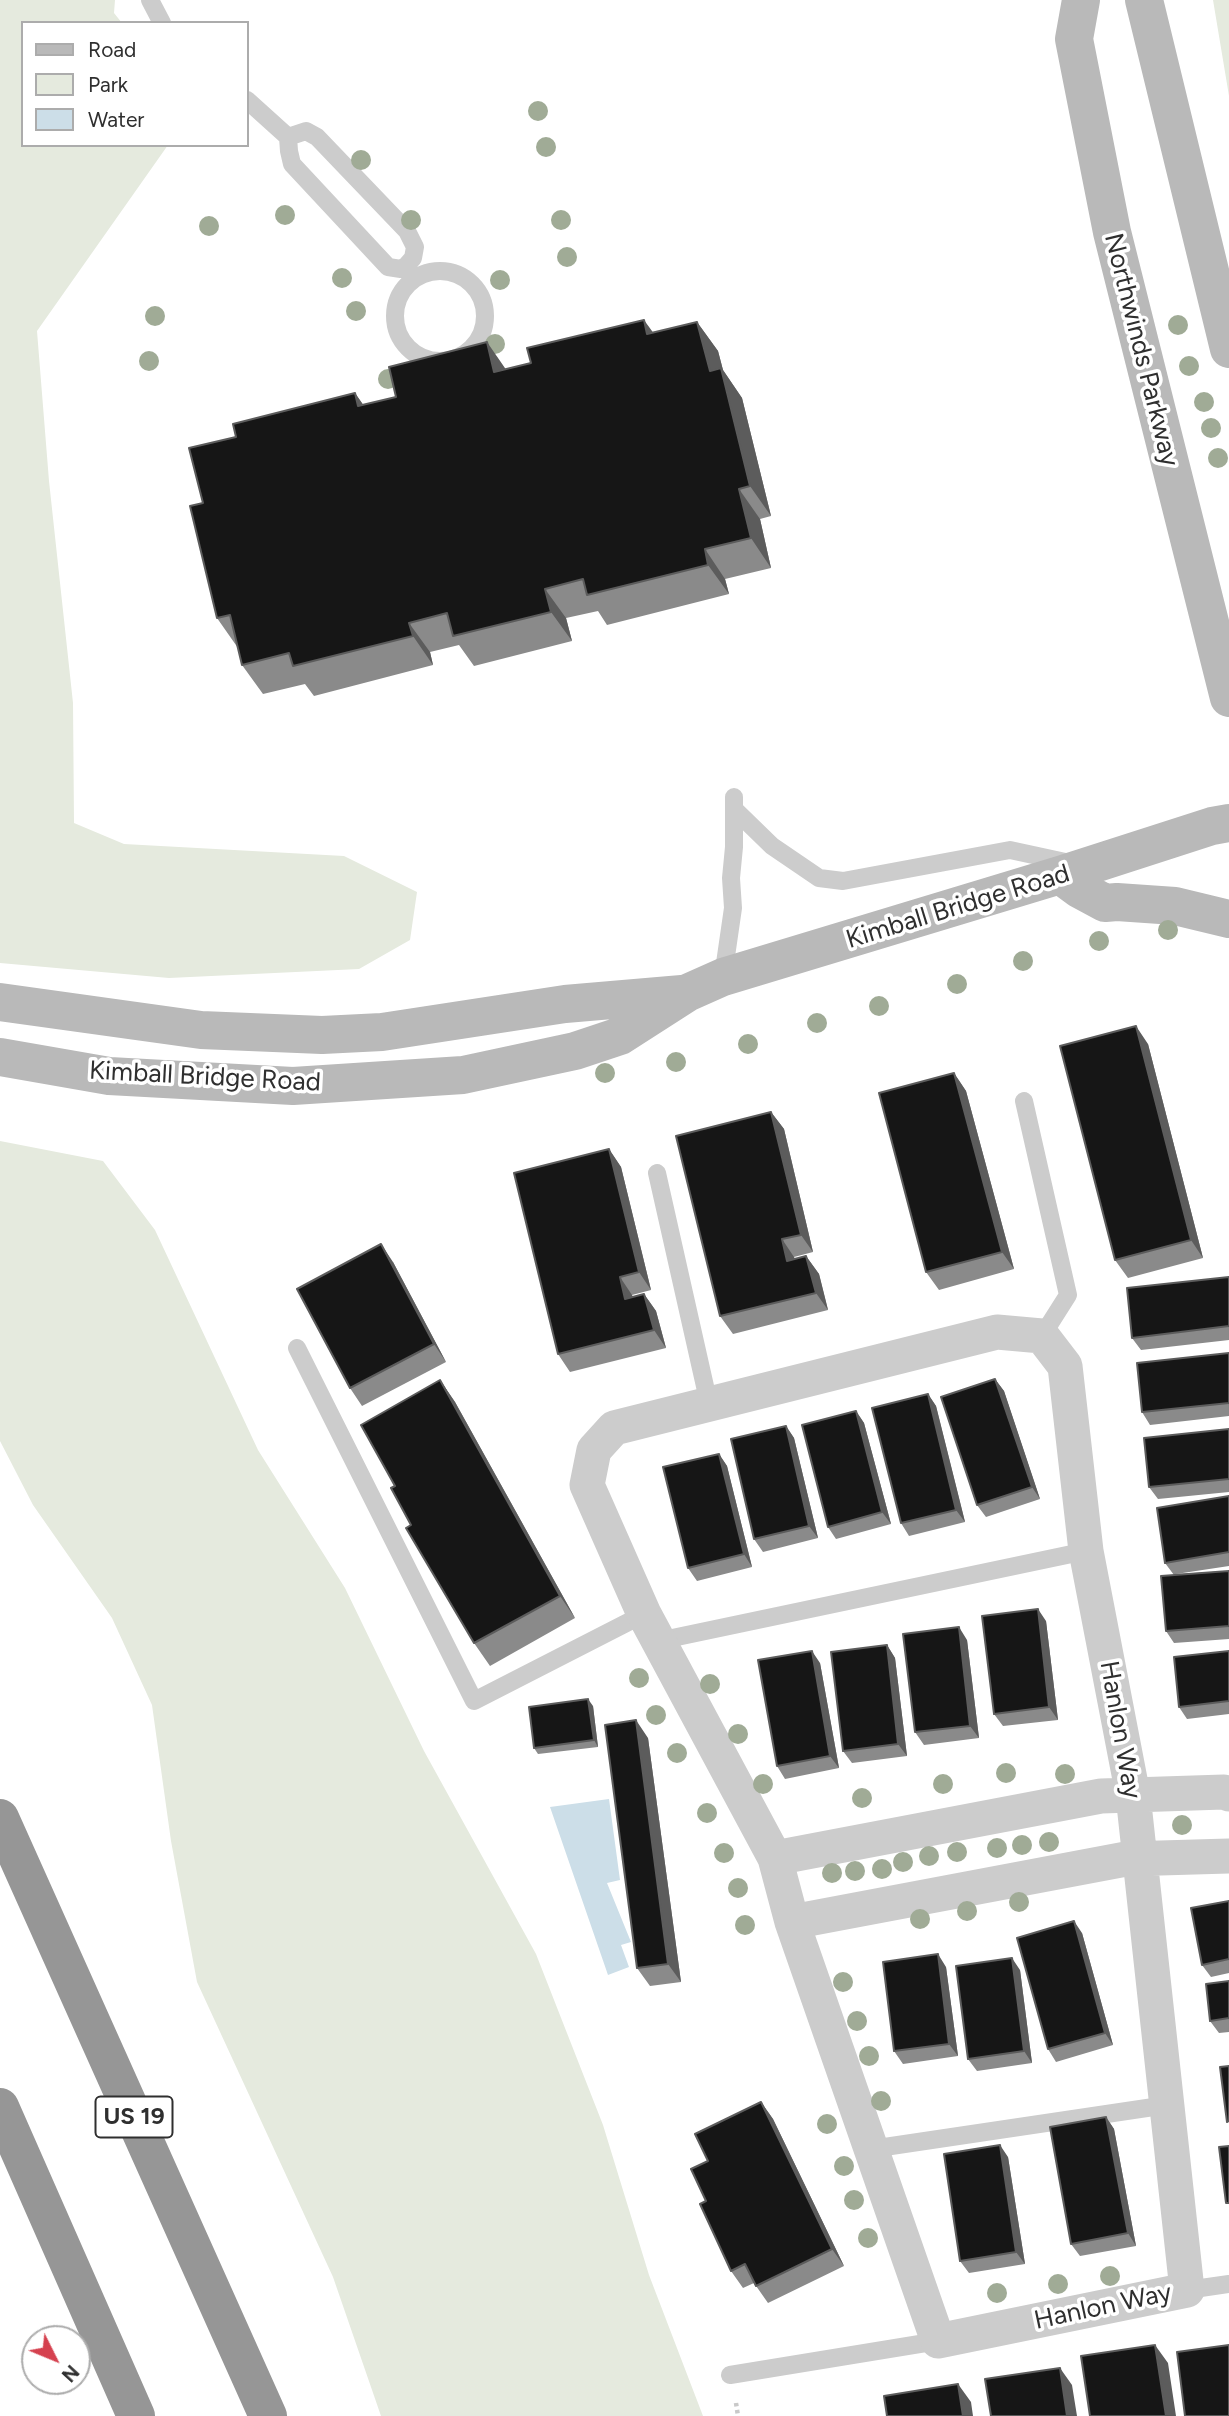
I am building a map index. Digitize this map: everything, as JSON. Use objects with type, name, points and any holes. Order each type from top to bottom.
[{"type":"highway","name":"US 19","points":[[0,1818],[268,2416]]},
{"type":"highway","points":[[0,2107],[136,2416]]},
{"type":"street","name":"Northwinds Parkway","points":[[1081,0],[1074,39],[1112,232],[1229,698]]},
{"type":"street","points":[[1144,0],[1229,349]]},
{"type":"street","name":"Kimball Bridge Road","points":[[0,1058],[109,1076],[293,1086],[463,1075],[575,1051],[620,1036],[687,993],[723,977],[1229,823]]},
{"type":"street","points":[[1074,871],[1079,889],[1105,903],[1175,906],[1229,919]]},
{"type":"street","name":"Kimball Bridge Road","points":[[0,1002],[201,1030],[322,1035],[382,1032],[565,1004],[687,993]]},
{"type":"street","points":[[938,2341],[792,1922],[775,1858],[651,1628],[586,1485],[594,1450],[614,1427],[997,1332],[1042,1336]]},
{"type":"street","name":"Hanlon Way","points":[[938,2341],[1187,2290],[1133,1795],[1086,1551],[1065,1366],[1042,1336]]},
{"type":"street","points":[[775,1858],[1101,1796],[1229,1794]]},
{"type":"street","points":[[792,1922],[1126,1859],[1229,1856]]},
{"type":"lane","points":[[150,0],[161,21]]},
{"type":"lane","points":[[248,101],[288,137],[292,164],[388,268],[413,272],[454,273],[468,280],[478,291],[484,306],[485,322],[481,337],[471,349],[458,358],[442,361],[427,359],[413,352],[402,341],[396,327],[395,310],[400,295],[410,283],[413,272],[415,247],[407,231],[317,137],[306,131],[288,137]]},
{"type":"lane","points":[[723,977],[733,908],[731,878],[735,804],[772,846],[819,878],[843,881],[1010,850],[1074,871]]},
{"type":"lane","points":[[1024,1101],[1068,1296],[1042,1336]]},
{"type":"lane","points":[[657,1173],[709,1404]]},
{"type":"lane","points":[[297,1348],[474,1702],[651,1628],[1086,1551]]},
{"type":"lane","points":[[871,2149],[1167,2105]]},
{"type":"lane","points":[[1187,2290],[1229,2284]]},
{"type":"lane","points":[[730,2375],[938,2341]]},
{"type":"green space","points":[[0,0],[115,0],[114,13],[120,21],[21,21],[21,147],[167,147],[37,331],[49,481],[73,703],[74,823],[124,844],[344,856],[417,892],[410,940],[359,969],[169,978],[0,963]]},
{"type":"green space","points":[[1213,0],[1229,0],[1229,96]]},
{"type":"green space","points":[[0,1141],[103,1161],[155,1230],[258,1450],[345,1588],[424,1751],[536,1954],[603,2125],[649,2275],[703,2416],[381,2416],[333,2277],[197,1982],[171,1841],[152,1705],[112,1618],[33,1505],[0,1441]]},
{"type":"water","points":[[609,1799],[620,1880],[607,1883],[631,1942],[621,1945],[629,1967],[608,1975],[550,1807]]},
{"type":"building","points":[[644,320],[647,334],[697,322],[710,371],[721,368],[750,486],[739,489],[751,538],[705,549],[708,565],[587,595],[583,579],[545,589],[551,612],[453,636],[447,613],[409,623],[413,636],[293,666],[289,653],[242,665],[230,615],[217,618],[190,506],[203,503],[189,448],[236,437],[233,424],[355,393],[358,406],[396,397],[389,367],[487,342],[494,372],[531,363],[527,348]]},
{"type":"building","points":[[1136,1026],[1191,1240],[1115,1260],[1060,1046]]},
{"type":"building","points":[[954,1073],[1002,1252],[926,1272],[879,1093]]},
{"type":"building","points":[[771,1112],[801,1235],[782,1239],[787,1261],[806,1256],[816,1293],[720,1316],[676,1136]]},
{"type":"building","points":[[609,1149],[639,1272],[620,1277],[625,1299],[644,1294],[654,1330],[558,1354],[514,1173]]},
{"type":"building","points":[[381,1244],[434,1344],[350,1388],[297,1289]]},
{"type":"building","points":[[1229,1277],[1229,1326],[1132,1338],[1127,1288]]},
{"type":"building","points":[[1229,1353],[1229,1403],[1142,1412],[1137,1363]]},
{"type":"building","points":[[995,1379],[1032,1487],[977,1505],[941,1397]]},
{"type":"building","points":[[440,1380],[560,1596],[474,1643],[406,1528],[411,1525],[391,1488],[395,1486],[361,1425]]},
{"type":"building","points":[[928,1394],[956,1510],[901,1523],[872,1408]]},
{"type":"building","points":[[856,1411],[882,1512],[828,1527],[802,1425]]},
{"type":"building","points":[[786,1426],[809,1526],[754,1539],[731,1439]]},
{"type":"building","points":[[1229,1429],[1229,1479],[1149,1487],[1144,1438]]},
{"type":"building","points":[[719,1454],[744,1554],[688,1568],[663,1467]]},
{"type":"building","points":[[1229,1496],[1229,1552],[1165,1563],[1157,1508]]},
{"type":"building","points":[[1229,1571],[1229,1626],[1166,1631],[1161,1576]]},
{"type":"building","points":[[1038,1609],[1049,1707],[994,1714],[982,1616]]},
{"type":"building","points":[[959,1627],[970,1726],[915,1732],[903,1634]]},
{"type":"building","points":[[887,1645],[898,1744],[843,1751],[831,1652]]},
{"type":"building","points":[[812,1651],[830,1756],[777,1766],[758,1660]]},
{"type":"building","points":[[1229,1651],[1229,1701],[1179,1707],[1174,1657]]},
{"type":"building","points":[[588,1699],[594,1740],[534,1748],[529,1707]]},
{"type":"building","points":[[636,1720],[668,1964],[637,1968],[605,1725]]},
{"type":"building","points":[[1229,1901],[1229,1959],[1202,1965],[1191,1908]]},
{"type":"building","points":[[1074,1921],[1105,2033],[1048,2049],[1017,1938]]},
{"type":"building","points":[[938,1954],[949,2044],[894,2051],[883,1962]]},
{"type":"building","points":[[1012,1958],[1024,2051],[968,2059],[956,1966]]},
{"type":"building","points":[[1229,1981],[1229,2018],[1210,2021],[1206,1984]]},
{"type":"building","points":[[1229,2066],[1229,2121],[1227,2122],[1220,2067]]},
{"type":"building","points":[[761,2102],[832,2249],[756,2286],[745,2264],[731,2271],[700,2204],[706,2201],[691,2169],[708,2161],[695,2134]]},
{"type":"building","points":[[1106,2117],[1128,2233],[1071,2244],[1050,2127]]},
{"type":"building","points":[[1000,2145],[1016,2252],[960,2261],[944,2154]]},
{"type":"building","points":[[1229,2146],[1229,2203],[1226,2203],[1219,2147]]},
{"type":"building","points":[[1155,2345],[1166,2416],[1090,2416],[1081,2356]]},
{"type":"building","points":[[1229,2345],[1229,2416],[1185,2416],[1177,2352]]},
{"type":"building","points":[[1060,2368],[1067,2416],[991,2416],[985,2379]]},
{"type":"building","points":[[958,2384],[963,2416],[887,2416],[884,2396]]}]
